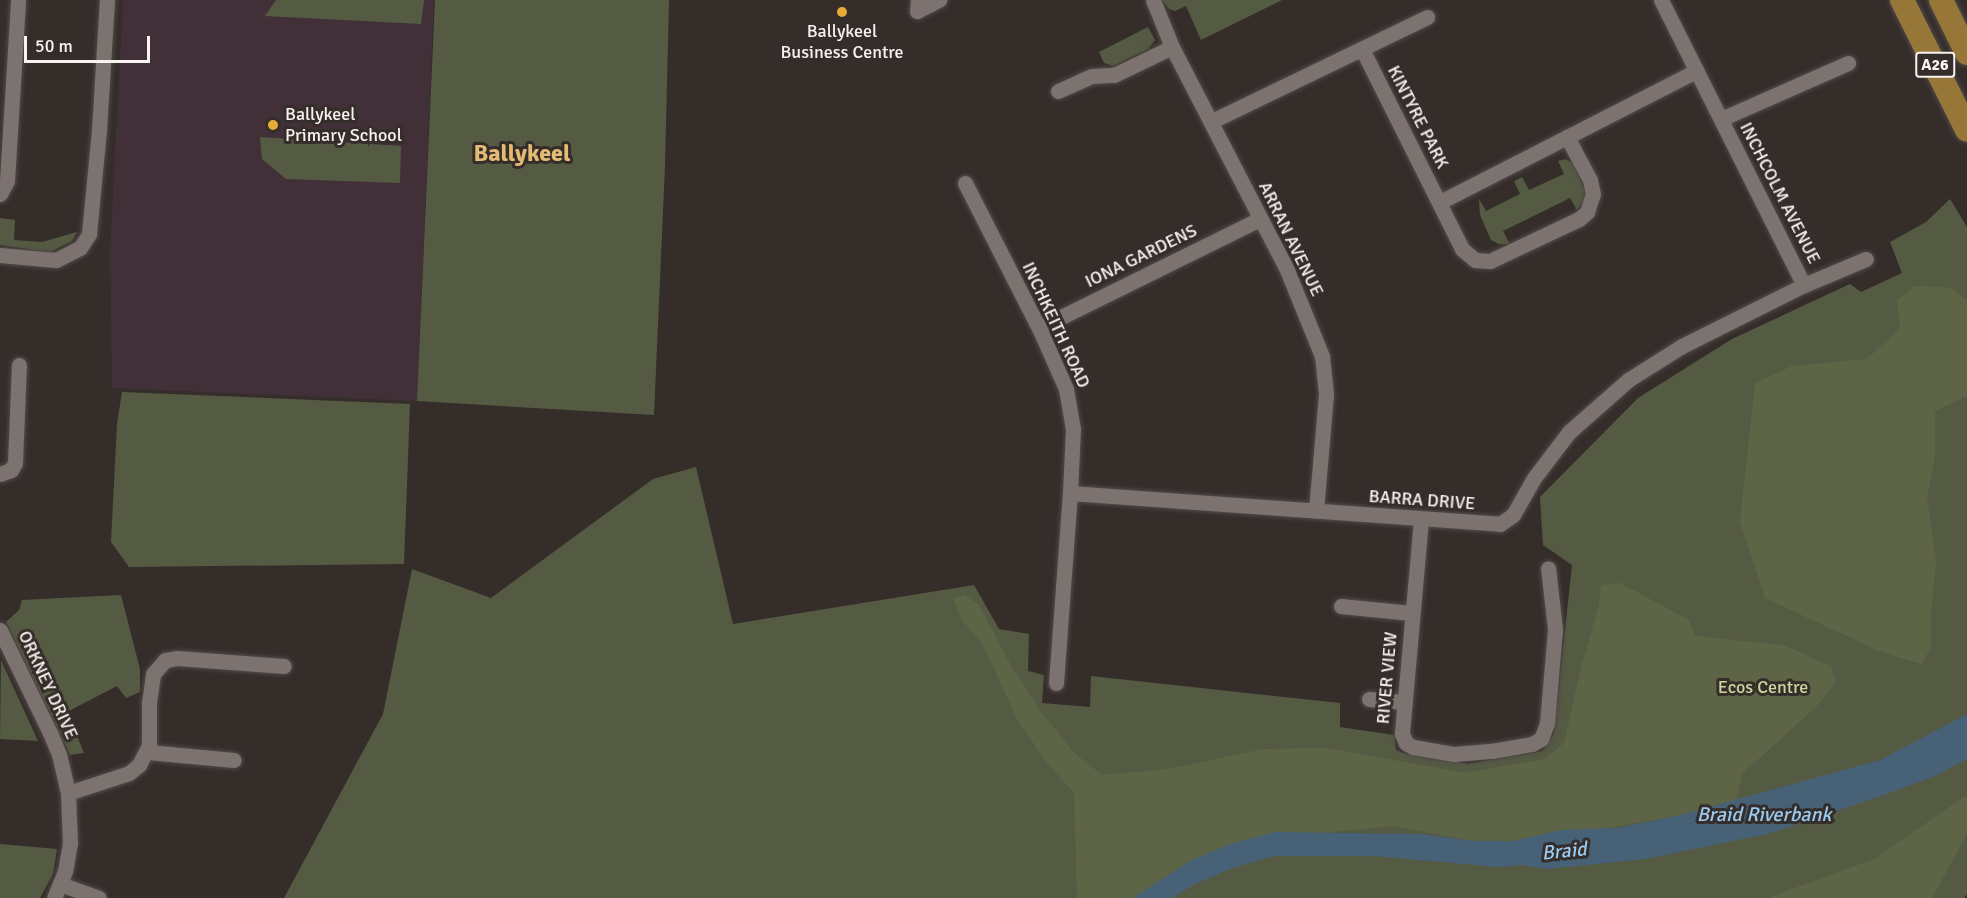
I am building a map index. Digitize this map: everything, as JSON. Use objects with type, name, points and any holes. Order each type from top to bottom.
[{"type":"main road","name":"A26","points":[[1902,0],[1967,130]]},
{"type":"main road","name":"A26","points":[[1941,0],[1967,53]]},
{"type":"street","points":[[0,194],[7,181],[18,0]]},
{"type":"street","points":[[0,255],[56,260],[80,248],[89,234],[99,130],[107,0]]},
{"type":"street","points":[[918,0],[917,11],[939,0]]},
{"type":"street","name":"ARRAN AVENUE","points":[[1153,0],[1172,47],[1212,121],[1291,280],[1325,366],[1317,511]]},
{"type":"street","name":"INCHCOLM AVENUE","points":[[1660,0],[1804,285]]},
{"type":"street","points":[[1212,121],[1427,17]]},
{"type":"street","points":[[1058,91],[1092,76],[1114,75],[1172,47]]},
{"type":"street","name":"KINTYRE PARK","points":[[1362,49],[1462,249],[1468,256],[1490,261],[1579,219],[1590,207],[1593,192],[1590,180],[1568,137]]},
{"type":"street","name":"INCHCOLM AVENUE","points":[[1721,119],[1848,63]]},
{"type":"street","points":[[1440,202],[1696,71]]},
{"type":"street","name":"INCHKEITH ROAD","points":[[965,183],[1060,373],[1070,405],[1073,429],[1070,493]]},
{"type":"street","name":"IONA GARDENS","points":[[1039,328],[1260,219]]},
{"type":"street","name":"BARRA DRIVE","points":[[1070,493],[1492,525],[1506,521],[1516,512],[1534,478],[1569,432],[1628,380],[1682,346],[1804,285],[1866,259]]},
{"type":"street","points":[[0,474],[9,471],[15,463],[19,365]]},
{"type":"street","points":[[1056,683],[1070,493]]},
{"type":"street","name":"RIVER VIEW","points":[[1421,520],[1403,739],[1419,749],[1454,754],[1492,751],[1532,744],[1540,739],[1547,723],[1555,629],[1548,568]]},
{"type":"street","points":[[1341,606],[1412,613]]},
{"type":"street","name":"ORKNEY DRIVE","points":[[0,630],[4,647],[49,729],[59,754],[68,793],[70,836],[57,891]]},
{"type":"street","points":[[68,793],[129,773],[139,765],[148,752],[153,676],[157,666],[165,660],[174,657],[284,666]]},
{"type":"street","points":[[1369,699],[1405,702]]},
{"type":"street","points":[[148,752],[234,760]]},
{"type":"street","points":[[57,891],[99,898]]},
{"type":"shaded area","name":"Ballykeel Primary School","points":[[123,0],[434,0],[417,401],[112,388],[110,251]]},
{"type":"green space","points":[[276,0],[424,0],[421,24],[265,16]]},
{"type":"green space","points":[[435,0],[669,0],[665,166],[654,415],[417,401]]},
{"type":"green space","points":[[1162,0],[1282,0],[1201,40],[1186,6],[1175,11],[1169,9]]},
{"type":"green space","points":[[1148,27],[1155,40],[1148,49],[1113,66],[1104,63],[1099,52]]},
{"type":"green space","points":[[260,137],[401,146],[400,183],[286,179],[262,159]]},
{"type":"green space","points":[[1565,159],[1573,163],[1585,191],[1583,202],[1577,210],[1570,198],[1503,231],[1510,244],[1499,244],[1491,240],[1480,215],[1479,199],[1486,211],[1520,194],[1514,181],[1522,177],[1529,190],[1564,174],[1558,161]]},
{"type":"green space","name":"Ecos Centre","points":[[1950,199],[1967,227],[1967,894],[1964,898],[284,898],[383,714],[412,569],[491,598],[653,479],[696,467],[733,624],[974,585],[999,629],[1029,634],[1028,671],[1044,675],[1042,703],[1090,707],[1091,676],[1340,703],[1340,727],[1394,735],[1396,750],[1403,753],[1468,764],[1543,751],[1554,733],[1572,565],[1543,545],[1540,497],[1638,398],[1732,339],[1850,284],[1861,292],[1902,273],[1890,242],[1926,222]]},
{"type":"green space","points":[[0,218],[15,220],[14,240],[42,242],[77,232],[72,241],[50,252],[0,245]]},
{"type":"green space","points":[[1915,286],[1951,288],[1967,300],[1967,396],[1935,411],[1935,457],[1927,498],[1936,561],[1931,612],[1931,648],[1921,664],[1879,651],[1765,598],[1740,522],[1755,383],[1792,366],[1867,359],[1900,328],[1897,300]]},
{"type":"green space","points":[[122,392],[410,404],[404,564],[129,567],[111,542],[117,424]]},
{"type":"green space","points":[[1620,583],[1689,620],[1695,636],[1783,645],[1831,666],[1836,682],[1816,707],[1743,773],[1736,800],[1676,816],[1607,828],[1548,833],[1513,841],[1473,841],[1393,826],[1322,833],[1275,832],[1190,861],[1133,898],[1077,898],[1074,793],[1047,763],[1017,719],[982,643],[962,620],[953,599],[965,595],[979,605],[1010,664],[1040,710],[1073,752],[1102,775],[1168,769],[1264,749],[1327,748],[1466,773],[1545,759],[1564,743],[1581,668],[1599,604],[1601,585]]},
{"type":"green space","points":[[121,595],[140,669],[140,692],[126,698],[117,686],[67,712],[84,753],[70,755],[6,622],[19,610],[22,600]]},
{"type":"green space","points":[[1,660],[38,741],[0,739]]},
{"type":"green space","points":[[1967,795],[1967,834],[1932,898],[1768,898],[1874,859]]},
{"type":"green space","points":[[0,844],[57,849],[53,874],[40,898],[0,898]]},
{"type":"water","name":"Braid Riverbank","points":[[1967,714],[1967,759],[1935,776],[1771,833],[1646,859],[1546,869],[1523,865],[1499,867],[1374,856],[1274,856],[1230,869],[1193,885],[1172,898],[1133,898],[1190,861],[1230,844],[1275,832],[1421,834],[1473,841],[1513,841],[1561,830],[1617,828],[1676,816],[1880,760]]},
{"type":"place","name":"Ballykeel Business Centre","points":[[842,12]]},
{"type":"place","name":"Ballykeel Primary School","points":[[273,125]]},
{"type":"district","name":"Ballykeel","points":[[522,154]]},
{"type":"water label","name":"Braid","points":[[1564,851]]}]
